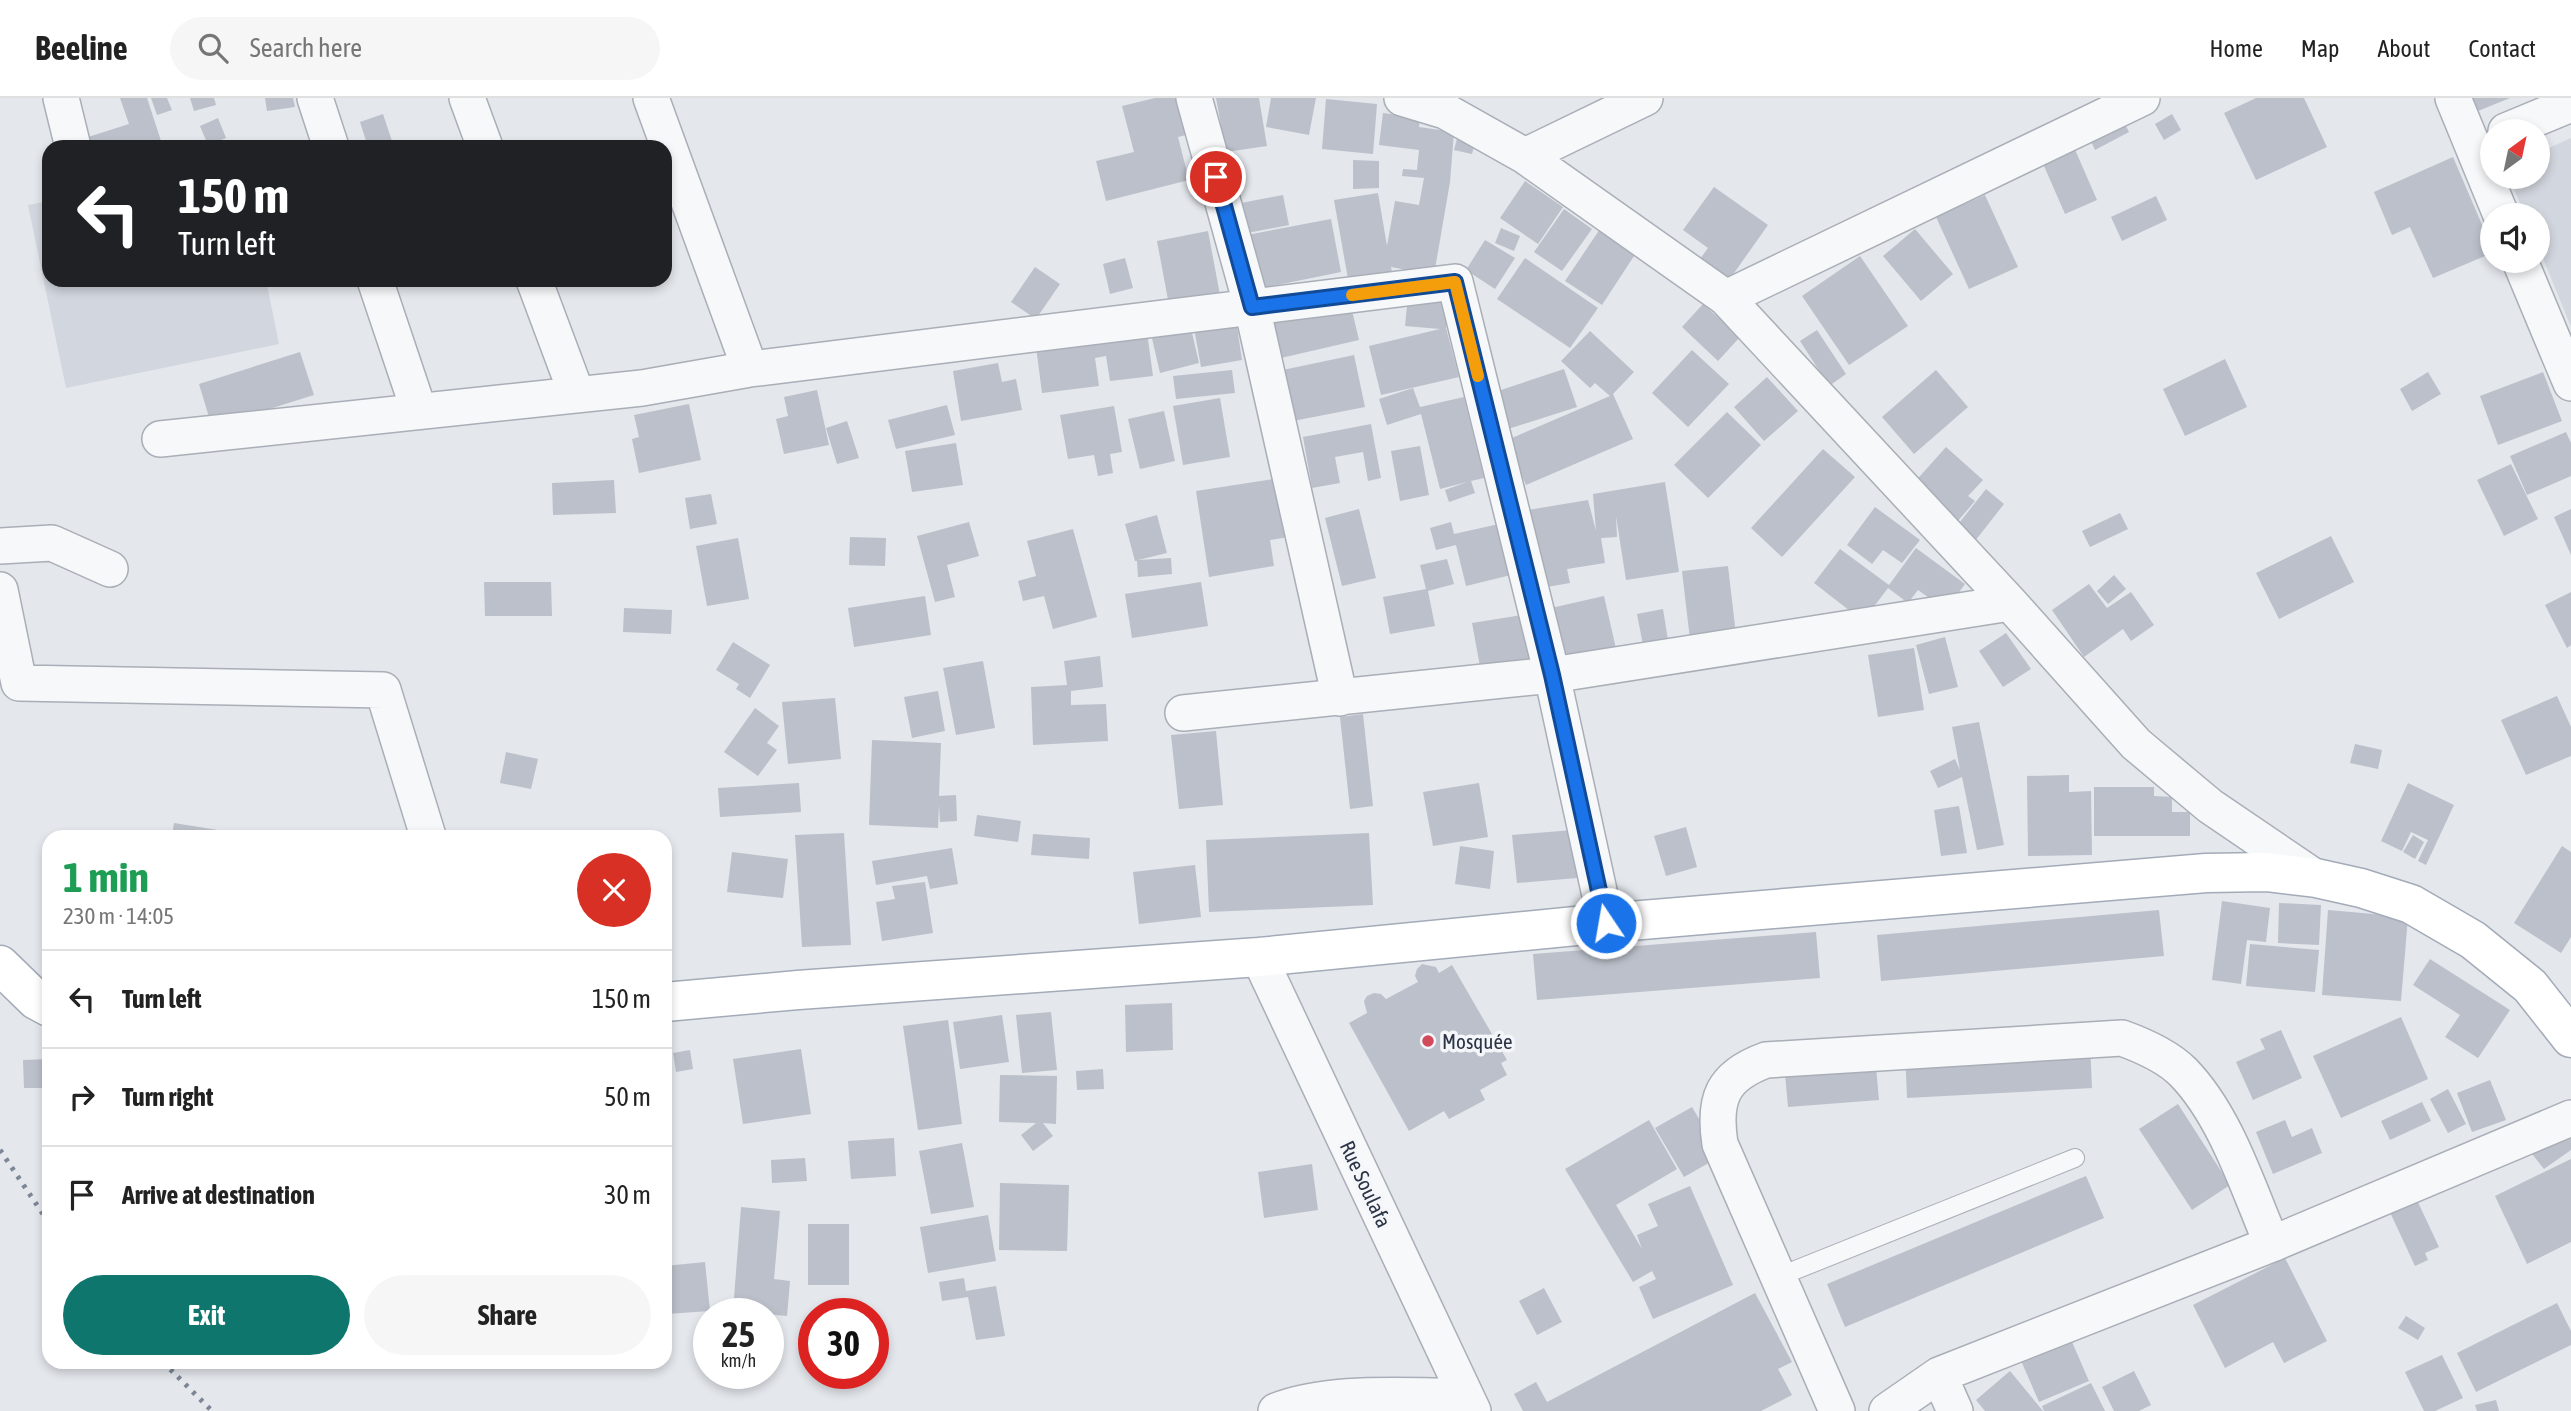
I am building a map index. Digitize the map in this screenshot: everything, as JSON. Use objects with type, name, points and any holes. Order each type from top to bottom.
[{"type":"main road","points":[[672,1001],[1259,957],[1606,923],[2206,873],[2266,872],[2316,878],[2361,888],[2411,904],[2473,940],[2530,986],[2571,1038]]},
{"type":"main road","points":[[0,965],[42,1003]]},
{"type":"street","points":[[61,98],[71,140]]},
{"type":"street","points":[[315,98],[329,140]]},
{"type":"street","points":[[467,98],[482,140]]},
{"type":"street","points":[[652,98],[667,140]]},
{"type":"street","points":[[1194,98],[1252,307],[1340,698]]},
{"type":"street","points":[[1402,98],[1447,104],[1726,298],[2010,603],[2136,744],[2210,806],[2316,878]]},
{"type":"street","points":[[1525,156],[1645,98]]},
{"type":"street","points":[[1726,298],[2141,98]]},
{"type":"street","points":[[2453,98],[2480,139]]},
{"type":"street","points":[[2535,119],[2571,104]]},
{"type":"street","points":[[672,153],[750,369]]},
{"type":"street","points":[[2525,273],[2571,383]]},
{"type":"street","points":[[160,439],[642,388],[750,369],[1455,282],[1552,675],[1606,923]]},
{"type":"street","points":[[377,287],[419,411]]},
{"type":"street","points":[[537,287],[577,395]]},
{"type":"street","points":[[0,545],[52,543],[110,569]]},
{"type":"street","points":[[0,590],[19,683],[383,690],[426,830]]},
{"type":"street","points":[[1183,713],[1552,675],[2010,603]]},
{"type":"street","name":"Rue Soulafa","points":[[1259,957],[1470,1404]]},
{"type":"street","points":[[1837,1411],[1720,1144],[1716,1117],[1728,1081],[1745,1068],[1766,1060],[2122,1038],[2151,1049],[2183,1072],[2216,1116],[2272,1244]]},
{"type":"street","points":[[1887,1411],[1939,1375],[2272,1244],[2571,1118]]},
{"type":"street","points":[[1939,1375],[1955,1411]]},
{"type":"street","points":[[1276,1411],[1295,1404],[1353,1397],[1470,1404]]},
{"type":"lane","points":[[1778,1276],[2075,1158]]},
{"type":"shaded area","points":[[2571,138],[2571,327],[2549,273],[2550,203],[2520,203],[2514,189],[2550,189],[2550,148]]},
{"type":"shaded area","points":[[42,202],[42,272],[28,205]]},
{"type":"shaded area","points":[[45,287],[267,287],[279,344],[66,388]]},
{"type":"building","points":[[120,98],[147,98],[161,140],[86,140],[85,138],[129,124]]},
{"type":"building","points":[[151,98],[167,98],[172,110],[157,115]]},
{"type":"building","points":[[190,98],[214,98],[216,105],[194,111]]},
{"type":"building","points":[[265,98],[293,98],[295,107],[267,111]]},
{"type":"building","points":[[1155,98],[1177,98],[1186,135],[1178,137],[1189,180],[1106,201],[1096,161],[1134,152],[1122,106]]},
{"type":"building","points":[[1216,98],[1259,98],[1267,146],[1226,152]]},
{"type":"building","points":[[1271,98],[1316,98],[1309,135],[1266,127]]},
{"type":"building","points":[[2256,98],[2304,98],[2327,147],[2256,180],[2224,113]]},
{"type":"building","points":[[2473,98],[2510,98],[2478,111]]},
{"type":"building","points":[[1326,99],[1377,104],[1373,154],[1322,149]]},
{"type":"building","points":[[1383,113],[1420,118],[1419,127],[1454,132],[1450,182],[1434,275],[1391,267],[1392,272],[1348,279],[1334,200],[1378,193],[1387,246],[1395,201],[1419,205],[1424,178],[1402,176],[1403,169],[1417,170],[1419,150],[1379,145]]},
{"type":"building","points":[[383,114],[392,140],[366,140],[360,122]]},
{"type":"building","points":[[2172,114],[2181,130],[2164,140],[2155,124]]},
{"type":"building","points":[[218,118],[226,138],[206,140],[200,126]]},
{"type":"building","points":[[2122,118],[2129,132],[2095,150],[2088,135]]},
{"type":"building","points":[[1458,135],[1476,140],[1472,154],[1454,150]]},
{"type":"building","points":[[2073,145],[2097,200],[2065,214],[2041,159]]},
{"type":"building","points":[[2453,157],[2480,220],[2480,258],[2433,278],[2410,227],[2392,235],[2374,192]]},
{"type":"building","points":[[1353,160],[1379,161],[1379,188],[1353,189]]},
{"type":"building","points":[[1525,181],[1563,207],[1538,244],[1500,218]]},
{"type":"building","points":[[1714,187],[1768,225],[1727,283],[1698,262],[1708,248],[1683,230]]},
{"type":"building","points":[[1283,195],[1289,225],[1242,234],[1236,204]]},
{"type":"building","points":[[1985,195],[2018,267],[1969,289],[1936,217]]},
{"type":"building","points":[[2156,196],[2167,220],[2122,241],[2111,217]]},
{"type":"building","points":[[1564,209],[1592,229],[1562,271],[1534,252]]},
{"type":"building","points":[[1331,219],[1341,272],[1258,289],[1247,235]]},
{"type":"building","points":[[1501,228],[1520,236],[1514,251],[1495,243]]},
{"type":"building","points":[[1600,229],[1636,253],[1602,305],[1565,281]]},
{"type":"building","points":[[1915,229],[1953,274],[1921,301],[1883,256]]},
{"type":"building","points":[[1208,231],[1220,295],[1169,305],[1157,241]]},
{"type":"building","points":[[1485,240],[1515,258],[1495,289],[1466,270]]},
{"type":"building","points":[[1860,256],[1908,326],[1849,365],[1802,296]]},
{"type":"building","points":[[1125,258],[1133,288],[1110,294],[1103,264]]},
{"type":"building","points":[[1525,258],[1598,308],[1570,348],[1497,299]]},
{"type":"building","points":[[1035,267],[1060,284],[1036,319],[1011,302]]},
{"type":"building","points":[[1408,296],[1449,300],[1446,328],[1459,377],[1381,395],[1369,346],[1440,329],[1405,326]]},
{"type":"building","points":[[1349,298],[1359,340],[1281,358],[1271,317]]},
{"type":"building","points":[[1703,304],[1740,337],[1718,361],[1682,327]]},
{"type":"building","points":[[1236,320],[1242,360],[1201,367],[1194,328]]},
{"type":"building","points":[[1190,324],[1199,363],[1160,373],[1151,334]]},
{"type":"building","points":[[1817,330],[1846,374],[1829,386],[1800,341]]},
{"type":"building","points":[[1590,331],[1634,372],[1613,394],[1633,439],[1526,485],[1507,440],[1610,396],[1595,383],[1590,388],[1561,361]]},
{"type":"building","points":[[1147,332],[1153,376],[1110,381],[1106,356],[1095,358],[1099,386],[1042,393],[1036,347]]},
{"type":"building","points":[[1692,350],[1729,384],[1688,427],[1652,393]]},
{"type":"building","points":[[300,352],[314,395],[212,427],[199,384]]},
{"type":"building","points":[[1354,355],[1365,407],[1288,422],[1278,371]]},
{"type":"building","points":[[2225,359],[2247,407],[2185,436],[2163,389]]},
{"type":"building","points":[[998,363],[1002,382],[1016,379],[1022,410],[961,421],[953,371]]},
{"type":"building","points":[[1564,369],[1577,407],[1508,429],[1495,392]]},
{"type":"building","points":[[1232,370],[1235,393],[1176,399],[1173,376]]},
{"type":"building","points":[[1936,370],[1968,407],[1914,454],[1882,417]]},
{"type":"building","points":[[2428,372],[2441,394],[2412,411],[2400,389]]},
{"type":"building","points":[[2543,372],[2562,421],[2498,445],[2480,396]]},
{"type":"building","points":[[1767,377],[1798,411],[1764,441],[1734,407]]},
{"type":"building","points":[[1413,388],[1420,407],[1464,397],[1484,478],[1471,481],[1475,493],[1449,502],[1445,490],[1467,482],[1440,489],[1421,414],[1387,425],[1379,399]]},
{"type":"building","points":[[817,390],[829,445],[784,454],[776,419],[788,416],[784,397]]},
{"type":"building","points":[[1220,398],[1230,457],[1183,465],[1173,406]]},
{"type":"building","points":[[689,404],[701,460],[639,473],[632,439],[639,437],[634,415]]},
{"type":"building","points":[[947,405],[955,435],[896,449],[888,420]]},
{"type":"building","points":[[1114,406],[1122,452],[1110,454],[1113,473],[1098,476],[1094,455],[1068,459],[1060,415]]},
{"type":"building","points":[[1164,411],[1175,461],[1140,469],[1128,419]]},
{"type":"building","points":[[1727,412],[1761,445],[1708,498],[1674,465]]},
{"type":"building","points":[[847,421],[859,458],[837,464],[826,428]]},
{"type":"building","points":[[1371,424],[1381,478],[1368,481],[1363,452],[1335,457],[1340,483],[1312,488],[1303,437]]},
{"type":"building","points":[[2566,432],[2571,443],[2571,476],[2527,495],[2510,456]]},
{"type":"building","points":[[956,443],[963,485],[912,492],[905,451]]},
{"type":"building","points":[[1420,446],[1429,495],[1400,501],[1391,451]]},
{"type":"building","points":[[1946,447],[1983,480],[1968,496],[1975,501],[1957,522],[1913,484]]},
{"type":"building","points":[[1823,449],[1855,477],[1782,557],[1751,528]]},
{"type":"building","points":[[2511,464],[2538,519],[2504,536],[2477,480]]},
{"type":"building","points":[[1280,478],[1289,537],[1270,540],[1274,566],[1209,577],[1196,491]]},
{"type":"building","points":[[614,480],[616,513],[553,515],[552,483]]},
{"type":"building","points":[[1665,482],[1679,572],[1626,580],[1616,516],[1617,537],[1601,538],[1605,563],[1567,569],[1570,583],[1541,588],[1528,510],[1588,500],[1596,531],[1593,494]]},
{"type":"building","points":[[1986,489],[2004,504],[1975,541],[1956,527]]},
{"type":"building","points":[[711,494],[717,524],[690,529],[685,498]]},
{"type":"building","points":[[1875,507],[1920,540],[1902,563],[1883,550],[1872,564],[1847,545]]},
{"type":"building","points":[[1359,509],[1376,578],[1342,586],[1325,518]]},
{"type":"building","points":[[2571,509],[2571,555],[2554,517]]},
{"type":"building","points":[[2120,513],[2128,529],[2090,547],[2082,531]]},
{"type":"building","points":[[1157,515],[1167,553],[1138,560],[1171,558],[1172,574],[1138,577],[1137,561],[1125,524]]},
{"type":"building","points":[[969,522],[979,556],[947,565],[955,597],[935,602],[917,536]]},
{"type":"building","points":[[1451,522],[1454,534],[1499,524],[1511,575],[1466,586],[1456,545],[1436,550],[1430,528]]},
{"type":"building","points":[[1073,529],[1097,617],[1053,629],[1044,596],[1023,601],[1018,581],[1036,576],[1027,541]]},
{"type":"building","points":[[2331,536],[2354,582],[2279,619],[2256,573]]},
{"type":"building","points":[[850,537],[886,538],[885,566],[849,565]]},
{"type":"building","points":[[738,538],[749,599],[707,606],[696,546]]},
{"type":"building","points":[[1916,548],[1965,584],[1946,610],[1918,590],[1908,603],[1888,588],[1863,621],[1814,583],[1840,549],[1889,585]]},
{"type":"building","points":[[1447,559],[1454,584],[1428,591],[1435,626],[1390,634],[1383,597],[1426,589],[1420,565]]},
{"type":"building","points":[[1728,566],[1737,643],[1691,648],[1682,571]]},
{"type":"building","points":[[2114,575],[2126,589],[2108,604],[2097,591]]},
{"type":"building","points":[[484,582],[551,582],[552,616],[485,616]]},
{"type":"building","points":[[1201,582],[1208,626],[1132,638],[1125,594]]},
{"type":"building","points":[[2089,584],[2107,608],[2131,592],[2154,625],[2131,641],[2123,629],[2084,657],[2052,610]]},
{"type":"building","points":[[2571,592],[2571,645],[2567,648],[2545,605]]},
{"type":"building","points":[[925,596],[931,635],[854,647],[848,608]]},
{"type":"building","points":[[1604,596],[1617,653],[1565,665],[1551,608]]},
{"type":"building","points":[[624,608],[672,610],[671,634],[623,632]]},
{"type":"building","points":[[1663,609],[1668,640],[1643,645],[1637,614]]},
{"type":"building","points":[[1522,615],[1531,663],[1481,672],[1472,623]]},
{"type":"building","points":[[2006,633],[2031,669],[2003,687],[1979,651]]},
{"type":"building","points":[[1945,637],[1958,687],[1929,694],[1916,645]]},
{"type":"building","points":[[733,642],[770,665],[750,698],[736,689],[739,684],[716,670]]},
{"type":"building","points":[[1914,648],[1924,710],[1878,717],[1868,655]]},
{"type":"building","points":[[1100,656],[1103,687],[1071,691],[1071,705],[1106,704],[1108,741],[1033,745],[1031,687],[1067,685],[1064,661]]},
{"type":"building","points":[[983,661],[995,728],[956,735],[943,668]]},
{"type":"building","points":[[938,691],[945,731],[912,738],[904,697]]},
{"type":"building","points":[[2557,696],[2571,727],[2571,756],[2526,775],[2501,720]]},
{"type":"building","points":[[835,698],[841,759],[788,764],[782,702]]},
{"type":"building","points":[[755,708],[779,726],[767,743],[777,750],[758,776],[724,752]]},
{"type":"building","points":[[1363,714],[1373,806],[1350,809],[1340,717]]},
{"type":"building","points":[[1979,722],[2004,845],[1977,850],[1962,777],[1938,788],[1930,771],[1955,759],[1960,770],[1952,727]]},
{"type":"building","points":[[1216,731],[1223,805],[1179,809],[1171,735]]},
{"type":"building","points":[[872,740],[941,743],[939,796],[956,795],[957,821],[940,822],[939,805],[938,828],[869,825]]},
{"type":"building","points":[[2355,744],[2382,750],[2378,769],[2350,763]]},
{"type":"building","points":[[506,752],[538,759],[531,789],[500,783]]},
{"type":"building","points":[[2069,775],[2069,792],[2091,791],[2092,855],[2028,856],[2027,776]]},
{"type":"building","points":[[799,783],[801,812],[720,817],[718,788]]},
{"type":"building","points":[[1479,783],[1488,837],[1433,846],[1423,792]]},
{"type":"building","points":[[2408,783],[2454,805],[2426,865],[2418,861],[2428,840],[2411,832],[2402,851],[2381,841]]},
{"type":"building","points":[[2094,787],[2154,787],[2154,796],[2172,797],[2172,812],[2190,812],[2190,836],[2094,836]]},
{"type":"building","points":[[1959,806],[1967,853],[1941,856],[1934,810]]},
{"type":"building","points":[[977,815],[1021,821],[1018,842],[974,836]]},
{"type":"building","points":[[174,823],[218,830],[173,830]]},
{"type":"building","points":[[1686,827],[1697,867],[1666,876],[1654,836]]},
{"type":"building","points":[[1573,830],[1577,878],[1517,883],[1512,835]]},
{"type":"building","points":[[844,833],[851,945],[802,947],[795,835]]},
{"type":"building","points":[[1369,833],[1373,905],[1209,912],[1206,840]]},
{"type":"building","points":[[1033,834],[1090,838],[1089,859],[1031,855]]},
{"type":"building","points":[[2413,835],[2424,842],[2415,859],[2403,852]]},
{"type":"building","points":[[1460,846],[1494,851],[1490,889],[1455,884]]},
{"type":"building","points":[[2562,846],[2571,852],[2571,937],[2561,953],[2514,923]]},
{"type":"building","points":[[952,848],[958,884],[930,889],[927,876],[876,885],[872,861]]},
{"type":"building","points":[[732,852],[788,859],[783,898],[727,892]]},
{"type":"building","points":[[1195,865],[1201,917],[1139,924],[1133,872]]},
{"type":"building","points":[[925,882],[933,933],[882,941],[876,902],[895,899],[892,886]]},
{"type":"building","points":[[2222,901],[2270,908],[2266,942],[2247,940],[2241,984],[2212,980]]},
{"type":"building","points":[[2279,903],[2321,905],[2319,945],[2278,943]]},
{"type":"building","points":[[2159,910],[2164,956],[1881,981],[1877,935]]},
{"type":"building","points":[[2328,910],[2408,917],[2401,1001],[2322,995]]},
{"type":"building","points":[[1816,932],[1820,978],[1537,1000],[1533,954]]},
{"type":"building","points":[[2250,944],[2319,950],[2315,992],[2246,986]]},
{"type":"building","points":[[2430,959],[2510,1010],[2478,1058],[2445,1037],[2460,1015],[2413,985]]},
{"type":"building","name":"Mosquée","points":[[1422,964],[1436,967],[1439,973],[1452,965],[1507,1060],[1501,1063],[1507,1075],[1480,1090],[1485,1100],[1449,1119],[1444,1111],[1409,1131],[1349,1023],[1367,1013],[1364,1001],[1367,996],[1381,994],[1386,999],[1418,982],[1415,976]]},
{"type":"building","points":[[1172,1003],[1173,1050],[1126,1052],[1125,1005]]},
{"type":"building","points":[[1051,1012],[1057,1070],[1022,1073],[1016,1015]]},
{"type":"building","points":[[1002,1015],[1009,1062],[960,1069],[953,1022]]},
{"type":"building","points":[[2401,1017],[2428,1079],[2341,1118],[2313,1056]]},
{"type":"building","points":[[948,1020],[962,1124],[918,1130],[903,1026]]},
{"type":"building","points":[[2281,1030],[2302,1078],[2253,1100],[2236,1062],[2265,1049],[2260,1039]]},
{"type":"building","points":[[2090,1042],[2092,1088],[1907,1098],[1905,1052]]},
{"type":"building","points":[[801,1049],[811,1114],[743,1124],[733,1059]]},
{"type":"building","points":[[690,1050],[693,1069],[676,1072],[673,1053]]},
{"type":"building","points":[[1875,1056],[1879,1100],[1788,1107],[1784,1063]]},
{"type":"building","points":[[42,1059],[42,1088],[24,1088],[23,1060]]},
{"type":"building","points":[[1103,1069],[1104,1089],[1077,1090],[1076,1071]]},
{"type":"building","points":[[1000,1075],[1057,1076],[1056,1124],[1043,1123],[1053,1136],[1033,1151],[1021,1135],[1036,1123],[999,1122]]},
{"type":"building","points":[[2490,1080],[2506,1120],[2472,1132],[2457,1093]]},
{"type":"building","points":[[2448,1089],[2466,1124],[2448,1133],[2430,1099]]},
{"type":"building","points":[[2422,1102],[2431,1121],[2390,1140],[2381,1121]]},
{"type":"building","points":[[2178,1104],[2230,1185],[2192,1210],[2139,1129]]},
{"type":"building","points":[[1692,1107],[1721,1156],[1684,1177],[1655,1128]]},
{"type":"building","points":[[1649,1120],[1677,1169],[1616,1205],[1642,1249],[1637,1235],[1658,1226],[1648,1204],[1690,1186],[1733,1285],[1653,1319],[1639,1287],[1656,1279],[1652,1271],[1633,1282],[1565,1169]]},
{"type":"building","points":[[2285,1120],[2292,1137],[2312,1128],[2322,1153],[2273,1174],[2256,1132]]},
{"type":"building","points":[[2571,1122],[2571,1150],[2544,1169],[2529,1150]]},
{"type":"building","points":[[894,1138],[896,1176],[851,1179],[848,1141]]},
{"type":"building","points":[[962,1143],[974,1207],[931,1214],[919,1151]]},
{"type":"building","points":[[805,1158],[807,1181],[772,1183],[771,1160]]},
{"type":"building","points":[[2571,1159],[2571,1242],[2527,1264],[2495,1196]]},
{"type":"building","points":[[1312,1164],[1318,1210],[1264,1218],[1258,1172]]},
{"type":"building","points":[[2086,1176],[2104,1218],[1845,1327],[1827,1284]]},
{"type":"building","points":[[1000,1183],[1069,1185],[1067,1251],[999,1250]]},
{"type":"building","points":[[2416,1198],[2439,1247],[2425,1253],[2428,1260],[2415,1266],[2389,1210]]},
{"type":"building","points":[[741,1207],[780,1211],[774,1279],[790,1281],[787,1316],[784,1316],[784,1298],[734,1298]]},
{"type":"building","points":[[988,1215],[996,1261],[928,1273],[920,1227]]},
{"type":"building","points":[[808,1224],[849,1224],[849,1285],[808,1285]]},
{"type":"building","points":[[2285,1258],[2327,1341],[2284,1363],[2273,1342],[2225,1368],[2193,1305]]},
{"type":"building","points":[[705,1262],[709,1298],[693,1298],[693,1312],[672,1314],[672,1265]]},
{"type":"building","points":[[964,1278],[966,1291],[996,1286],[1005,1336],[976,1340],[968,1297],[942,1301],[939,1282]]},
{"type":"building","points":[[1544,1288],[1562,1322],[1537,1335],[1519,1301]]},
{"type":"building","points":[[1755,1293],[1792,1362],[1778,1369],[1792,1395],[1761,1411],[1523,1411],[1514,1394],[1536,1382],[1547,1402]]},
{"type":"building","points":[[2557,1303],[2571,1331],[2571,1345],[2476,1392],[2457,1353]]},
{"type":"building","points":[[2406,1316],[2425,1328],[2418,1340],[2398,1328]]},
{"type":"building","points":[[2069,1335],[2089,1381],[2039,1402],[2019,1356]]},
{"type":"building","points":[[2442,1355],[2463,1398],[2435,1411],[2424,1411],[2405,1372]]},
{"type":"building","points":[[2010,1371],[2043,1411],[1985,1411],[1976,1400]]},
{"type":"building","points":[[2134,1371],[2151,1405],[2139,1411],[2114,1411],[2102,1387]]},
{"type":"building","points":[[2091,1383],[2105,1411],[2044,1411],[2042,1406]]},
{"type":"building","points":[[2496,1400],[2499,1411],[2477,1411],[2475,1405]]},
{"type":"railway","points":[[0,1150],[42,1213]]},
{"type":"railway","points":[[170,1369],[212,1411]]},
{"type":"slow traffic","points":[[1352,295],[1455,282],[1478,376]]},
{"type":"place","name":"Mosquée","points":[[1428,1041]]},
{"type":"route","points":[[1216,177],[1252,307],[1455,282],[1552,675],[1606,923]]}]
